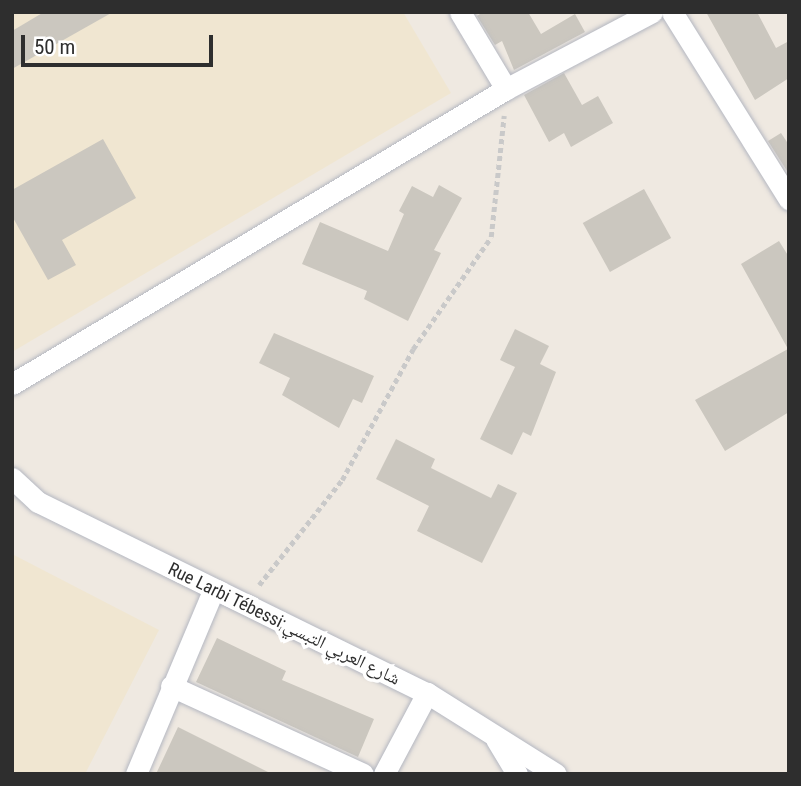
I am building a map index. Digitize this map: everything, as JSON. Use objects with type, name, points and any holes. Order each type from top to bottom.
[{"type":"street","points":[[460,12],[506,89]]},
{"type":"street","points":[[12,384],[506,89],[652,12]]},
{"type":"street","points":[[672,12],[789,198]]},
{"type":"street","name":"Rue Larbi Tébessi;شارع العربي التبسي","points":[[12,478],[38,502],[212,591],[427,693],[556,774]]},
{"type":"street","points":[[136,774],[212,591]]},
{"type":"street","points":[[171,686],[363,774]]},
{"type":"street","points":[[384,774],[427,693]]},
{"type":"street","points":[[494,735],[516,774]]},
{"type":"path","points":[[243,605],[342,480],[412,349],[491,237],[506,89]]},
{"type":"shaded area","points":[[12,12],[403,12],[451,93],[12,352]]},
{"type":"shaded area","points":[[12,554],[159,630],[85,774],[12,774]]},
{"type":"building","points":[[44,12],[113,12],[12,69],[12,31]]},
{"type":"building","points":[[483,12],[528,12],[541,34],[575,14],[585,32],[514,70],[502,41],[495,45],[477,16]]},
{"type":"building","points":[[706,12],[757,12],[776,48],[789,41],[789,78],[755,100]]},
{"type":"building","points":[[564,73],[582,105],[598,96],[613,123],[571,147],[564,133],[549,142],[524,95]]},
{"type":"building","points":[[781,133],[789,145],[789,174],[768,141]]},
{"type":"building","points":[[103,139],[136,198],[62,240],[76,265],[48,280],[12,216],[12,190]]},
{"type":"building","points":[[439,185],[462,198],[434,250],[441,253],[408,321],[364,299],[367,291],[302,264],[320,222],[388,251],[404,214],[399,211],[412,186],[433,197]]},
{"type":"building","points":[[644,189],[671,238],[610,272],[583,223]]},
{"type":"building","points":[[779,241],[789,257],[789,412],[725,451],[695,400],[788,349],[741,264]]},
{"type":"building","points":[[515,329],[549,346],[540,364],[556,372],[531,436],[523,432],[512,455],[480,439],[515,367],[500,360]]},
{"type":"building","points":[[274,333],[374,376],[362,403],[353,399],[339,428],[282,395],[290,378],[259,363]]},
{"type":"building","points":[[396,439],[435,459],[431,468],[491,498],[498,484],[517,493],[482,563],[417,531],[429,506],[376,479]]},
{"type":"building","points":[[217,638],[286,671],[282,680],[374,719],[358,757],[196,682]]},
{"type":"building","points":[[178,727],[272,774],[156,774]]}]
